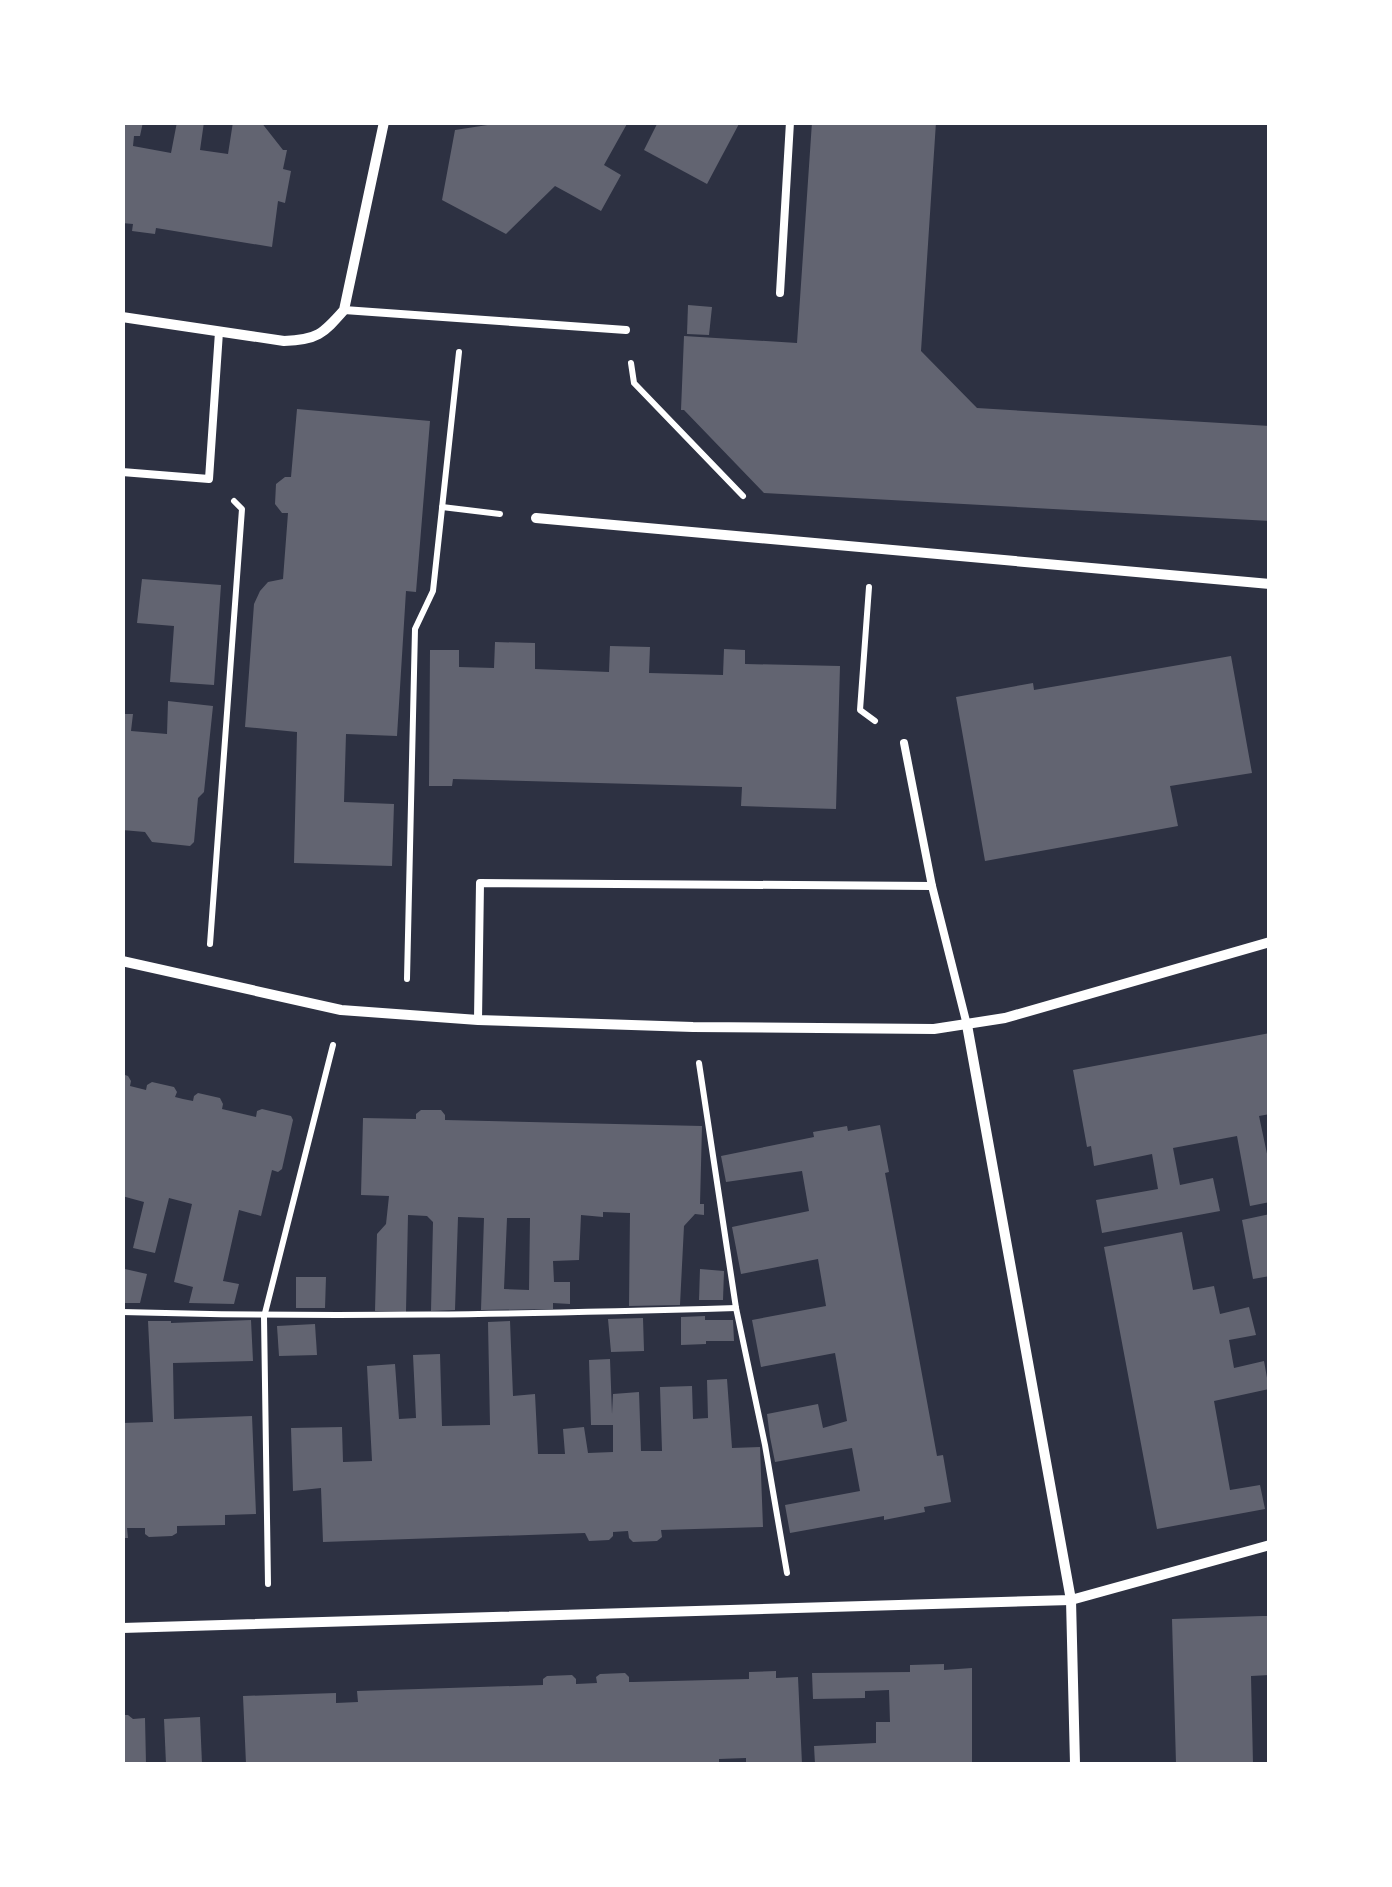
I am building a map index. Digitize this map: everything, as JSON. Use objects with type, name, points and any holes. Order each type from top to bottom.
[{"type":"street","points":[[122,317],[284,341],[309,340],[330,327],[344,310],[384,122]]},
{"type":"street","points":[[536,518],[1270,584]]},
{"type":"street","points":[[122,960],[342,1010],[478,1020],[693,1028],[934,1029],[1005,1018],[1270,942]]},
{"type":"street","points":[[967,1025],[1071,1600],[1076,1764]]},
{"type":"street","points":[[122,1628],[1071,1600],[1270,1544]]},
{"type":"lane","points":[[780,293],[790,122]]},
{"type":"lane","points":[[344,310],[626,330]]},
{"type":"lane","points":[[122,472],[210,480],[219,332]]},
{"type":"lane","points":[[904,743],[932,886],[967,1025]]},
{"type":"lane","points":[[478,1020],[480,883],[932,886]]},
{"type":"path","points":[[406,1015],[414,629],[433,591],[463,318]]},
{"type":"path","points":[[626,330],[634,383],[786,540]]},
{"type":"path","points":[[207,980],[242,509],[210,480]]},
{"type":"path","points":[[442,507],[536,518]]},
{"type":"path","points":[[872,548],[860,710],[904,743]]},
{"type":"path","points":[[269,1624],[264,1316],[342,1010]]},
{"type":"path","points":[[693,1028],[736,1308],[794,1608]]},
{"type":"path","points":[[122,1312],[509,1315],[736,1308]]},
{"type":"building","points":[[122,122],[143,122],[133,146],[171,153],[177,122],[204,122],[200,150],[228,154],[233,122],[261,122],[287,150],[283,169],[291,171],[285,203],[278,201],[272,247],[156,228],[155,234],[132,231],[133,224],[122,223]]},
{"type":"building","points":[[507,122],[628,122],[604,165],[621,175],[601,211],[555,186],[506,234],[442,200],[455,130]]},
{"type":"building","points":[[658,122],[740,122],[707,184],[644,150]]},
{"type":"building","points":[[812,122],[936,122],[921,351],[977,408],[1270,426],[1270,521],[764,493],[681,410],[684,336],[797,343]]},
{"type":"building","points":[[688,305],[712,307],[709,335],[687,334]]},
{"type":"building","points":[[297,409],[430,421],[416,592],[406,591],[397,736],[346,734],[344,802],[394,804],[392,866],[294,863],[297,732],[245,727],[254,604],[268,582],[283,579],[288,513],[282,513],[275,504],[276,484],[291,477]]},
{"type":"building","points":[[142,579],[221,585],[214,685],[170,682],[174,626],[137,623]]},
{"type":"building","points":[[495,642],[535,643],[535,669],[609,672],[610,646],[650,647],[649,673],[723,675],[724,649],[745,650],[745,664],[840,666],[836,809],[741,806],[742,787],[453,779],[452,786],[429,786],[430,650],[459,650],[459,667],[494,668]]},
{"type":"building","points":[[1231,656],[1252,773],[1170,786],[1178,826],[985,861],[956,697],[1033,683],[1034,690]]},
{"type":"building","points":[[168,701],[213,706],[204,792],[198,798],[194,842],[190,846],[152,842],[145,832],[122,830],[122,714],[133,714],[131,731],[167,734]]},
{"type":"building","points":[[1270,1033],[1270,1114],[1259,1116],[1270,1168],[1270,1202],[1250,1206],[1237,1136],[1173,1148],[1180,1185],[1213,1178],[1220,1211],[1102,1233],[1096,1200],[1158,1189],[1152,1154],[1094,1166],[1073,1070]]},
{"type":"building","points":[[122,1074],[128,1076],[130,1086],[146,1090],[152,1082],[174,1087],[175,1097],[193,1101],[198,1093],[220,1098],[222,1109],[256,1117],[262,1109],[291,1116],[293,1120],[282,1169],[272,1170],[261,1216],[239,1210],[223,1281],[239,1284],[234,1304],[189,1303],[193,1287],[174,1282],[192,1204],[169,1198],[155,1253],[133,1248],[144,1202],[122,1196]]},
{"type":"building","points":[[421,1110],[441,1110],[445,1120],[702,1126],[700,1204],[704,1204],[704,1215],[695,1214],[684,1226],[680,1305],[629,1306],[630,1213],[603,1212],[603,1217],[581,1215],[579,1260],[553,1261],[554,1282],[570,1282],[570,1304],[553,1303],[553,1309],[481,1310],[484,1218],[458,1217],[455,1310],[431,1311],[433,1222],[427,1216],[408,1215],[406,1312],[375,1311],[377,1234],[386,1224],[389,1196],[361,1195],[363,1118],[416,1119]],"holes":[[[507,1218],[530,1218],[529,1290],[504,1289]]]},
{"type":"building","points":[[880,1125],[889,1172],[885,1173],[937,1456],[943,1455],[951,1502],[884,1520],[884,1516],[790,1533],[785,1505],[860,1491],[852,1448],[775,1462],[770,1437],[767,1414],[818,1404],[823,1428],[847,1421],[835,1353],[761,1367],[752,1320],[826,1306],[818,1259],[741,1274],[732,1227],[809,1211],[802,1171],[726,1182],[721,1156],[814,1137],[813,1132]]},
{"type":"building","points":[[1270,1214],[1270,1276],[1253,1279],[1242,1220]]},
{"type":"building","points":[[1182,1232],[1193,1290],[1214,1286],[1220,1314],[1249,1307],[1256,1335],[1229,1340],[1234,1368],[1264,1361],[1269,1389],[1214,1401],[1230,1490],[1260,1485],[1265,1509],[1157,1529],[1104,1247]]},
{"type":"building","points":[[125,1269],[147,1274],[140,1303],[122,1303]]},
{"type":"building","points":[[700,1269],[724,1271],[723,1300],[699,1300]]},
{"type":"building","points":[[296,1277],[326,1277],[325,1308],[296,1308]]},
{"type":"building","points":[[705,1316],[705,1320],[733,1320],[734,1341],[681,1345],[681,1317]]},
{"type":"building","points":[[643,1318],[644,1351],[611,1352],[608,1319]]},
{"type":"building","points":[[251,1320],[253,1361],[173,1363],[174,1419],[252,1416],[256,1514],[225,1515],[225,1525],[177,1526],[177,1533],[172,1536],[149,1537],[145,1528],[127,1528],[128,1538],[122,1538],[122,1423],[153,1422],[148,1321]]},
{"type":"building","points":[[510,1321],[513,1396],[535,1394],[538,1454],[565,1454],[563,1429],[584,1427],[588,1453],[613,1452],[613,1425],[591,1425],[589,1360],[610,1359],[612,1414],[613,1394],[639,1392],[641,1451],[662,1451],[660,1387],[692,1386],[693,1419],[708,1418],[707,1380],[727,1379],[732,1448],[760,1447],[763,1527],[661,1530],[662,1537],[657,1541],[633,1542],[628,1531],[613,1532],[609,1540],[589,1541],[585,1533],[323,1542],[321,1488],[293,1491],[291,1428],[342,1427],[343,1462],[372,1461],[367,1366],[395,1364],[399,1419],[416,1418],[413,1355],[440,1354],[442,1426],[490,1425],[488,1322]]},
{"type":"building","points":[[315,1324],[317,1355],[279,1356],[277,1326]]},
{"type":"building","points":[[1270,1616],[1270,1675],[1251,1676],[1253,1764],[1176,1764],[1172,1619]]},
{"type":"building","points":[[944,1664],[944,1670],[972,1668],[972,1764],[815,1764],[814,1746],[876,1743],[876,1722],[890,1722],[889,1690],[865,1691],[865,1698],[813,1699],[812,1673],[910,1672],[910,1665]]},
{"type":"building","points":[[776,1671],[776,1678],[798,1677],[802,1764],[746,1764],[746,1758],[719,1759],[719,1764],[246,1764],[243,1696],[336,1693],[336,1703],[358,1702],[357,1691],[543,1685],[547,1676],[572,1675],[576,1684],[597,1683],[600,1674],[625,1673],[633,1682],[749,1679],[749,1672]]},
{"type":"building","points":[[122,1715],[145,1718],[146,1764],[122,1764]]},
{"type":"building","points":[[200,1717],[202,1764],[166,1764],[164,1719]]}]
